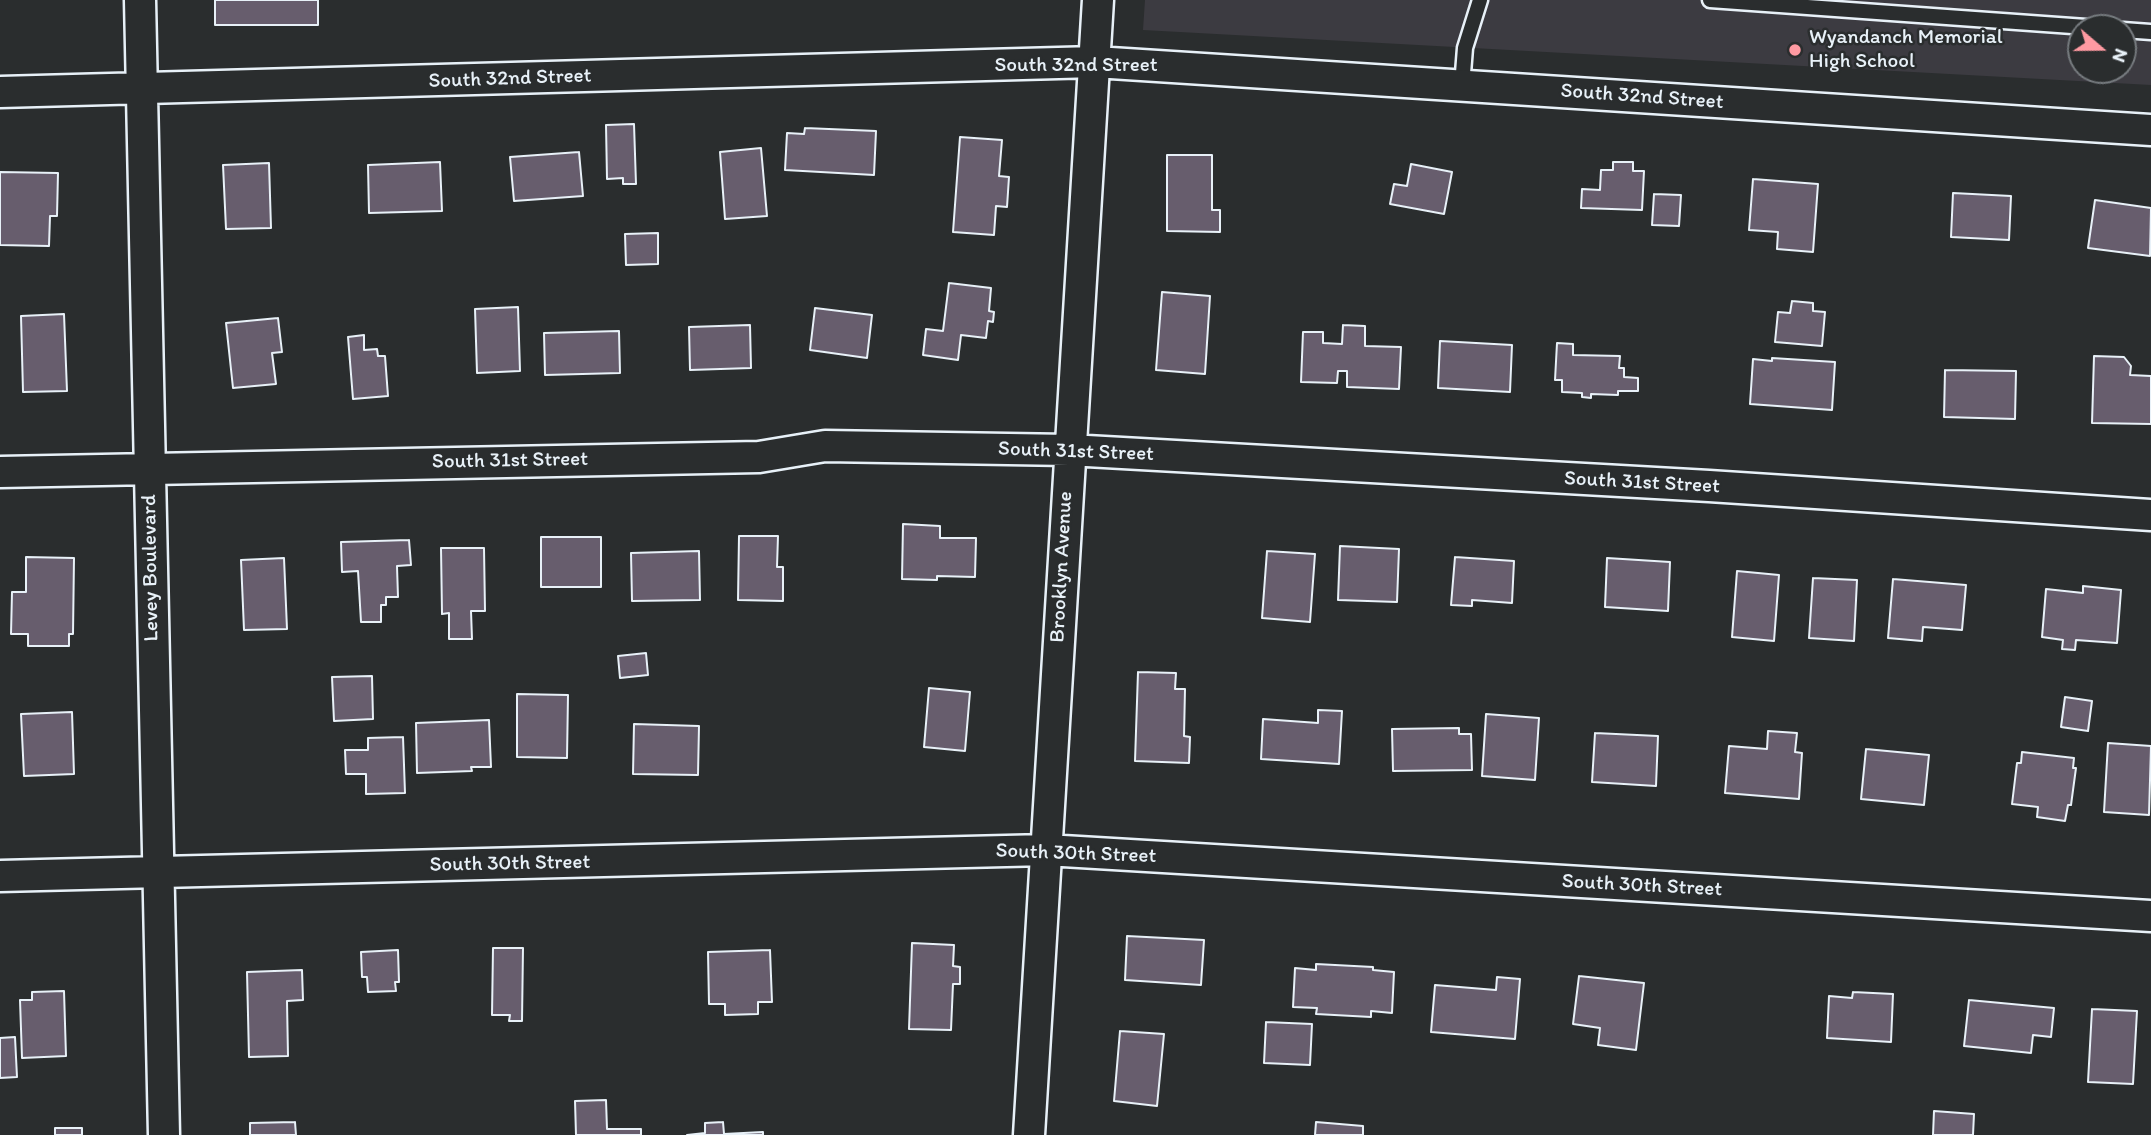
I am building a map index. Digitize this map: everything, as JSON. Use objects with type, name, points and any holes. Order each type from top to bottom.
[{"type":"street","name":"Levey Boulevard","points":[[140,0],[164,1135]]},
{"type":"street","name":"Brooklyn Avenue","points":[[1029,1135],[1098,0]]},
{"type":"street","name":"South 32nd Street","points":[[0,92],[1095,62],[2151,130]]},
{"type":"street","name":"South 31st Street","points":[[0,472],[759,457],[825,446],[1069,450],[1709,486],[2151,515]]},
{"type":"street","name":"South 30th Street","points":[[0,876],[1046,850],[2151,916]]},
{"type":"lane","points":[[1462,86],[1465,48],[1480,0]]},
{"type":"lane","points":[[1710,0],[2067,26]]},
{"type":"shaded area","name":"Wyandanch Memorial High School","points":[[1145,0],[2151,0],[2151,85],[2133,84],[2137,84],[2137,14],[2067,14],[2067,80],[1143,30]]},
{"type":"building","points":[[215,0],[318,0],[318,25],[215,25]]},
{"type":"building","points":[[634,124],[636,184],[623,184],[623,178],[607,179],[606,125]]},
{"type":"building","points":[[805,128],[876,131],[874,175],[785,170],[787,133],[804,134]]},
{"type":"building","points":[[960,137],[1002,140],[999,176],[1009,177],[1007,207],[996,206],[994,235],[953,232]]},
{"type":"building","points":[[761,148],[767,216],[725,219],[720,152]]},
{"type":"building","points":[[579,152],[583,196],[514,201],[510,157]]},
{"type":"building","points":[[1167,155],[1212,155],[1212,210],[1220,210],[1220,232],[1167,231]]},
{"type":"building","points":[[440,162],[442,211],[369,213],[368,165]]},
{"type":"building","points":[[1613,162],[1633,162],[1633,171],[1644,171],[1642,210],[1581,208],[1582,189],[1600,190],[1601,170],[1613,170]]},
{"type":"building","points":[[269,163],[271,228],[226,229],[223,165]]},
{"type":"building","points":[[1411,164],[1452,172],[1444,214],[1390,204],[1394,184],[1407,186]]},
{"type":"building","points":[[0,172],[58,173],[57,216],[50,216],[49,246],[0,245]]},
{"type":"building","points":[[1753,179],[1818,184],[1813,252],[1777,249],[1778,232],[1749,230]]},
{"type":"building","points":[[1953,193],[2011,196],[2009,240],[1951,237]]},
{"type":"building","points":[[1654,194],[1681,195],[1679,226],[1652,225]]},
{"type":"building","points":[[2095,200],[2151,208],[2150,256],[2088,248]]},
{"type":"building","points":[[658,233],[658,264],[626,265],[625,234]]},
{"type":"building","points":[[949,283],[991,288],[989,311],[994,312],[993,322],[988,321],[986,338],[961,335],[958,360],[923,355],[926,329],[943,331]]},
{"type":"building","points":[[1162,292],[1210,296],[1205,374],[1156,370]]},
{"type":"building","points":[[1792,301],[1813,303],[1813,311],[1825,312],[1822,346],[1775,342],[1778,312],[1790,313]]},
{"type":"building","points":[[518,307],[520,371],[477,373],[475,309]]},
{"type":"building","points":[[815,308],[872,315],[867,358],[810,350]]},
{"type":"building","points":[[64,314],[67,391],[23,392],[21,316]]},
{"type":"building","points":[[278,318],[282,352],[272,353],[276,384],[233,388],[226,323]]},
{"type":"building","points":[[750,325],[751,368],[690,370],[689,327]]},
{"type":"building","points":[[1343,325],[1365,326],[1365,346],[1401,347],[1399,389],[1347,387],[1347,371],[1338,371],[1337,383],[1301,382],[1303,332],[1323,332],[1323,343],[1342,344]]},
{"type":"building","points":[[619,331],[620,373],[545,375],[544,333]]},
{"type":"building","points":[[364,335],[364,350],[377,349],[378,356],[385,356],[388,396],[353,399],[348,337]]},
{"type":"building","points":[[1440,341],[1512,345],[1510,392],[1438,388]]},
{"type":"building","points":[[1557,343],[1573,344],[1573,355],[1620,356],[1619,368],[1624,368],[1624,377],[1638,378],[1638,391],[1618,391],[1618,395],[1591,394],[1591,398],[1582,397],[1582,393],[1562,392],[1562,380],[1555,380]]},
{"type":"building","points":[[2094,356],[2124,357],[2131,366],[2130,375],[2151,376],[2151,424],[2092,423]]},
{"type":"building","points":[[1772,358],[1835,362],[1832,410],[1750,404],[1753,359],[1772,361]]},
{"type":"building","points":[[1945,370],[2016,371],[2015,419],[1944,417]]},
{"type":"building","points":[[903,524],[940,526],[940,538],[976,538],[975,577],[902,579]]},
{"type":"building","points":[[739,536],[778,536],[777,567],[783,567],[783,601],[738,600]]},
{"type":"building","points":[[541,537],[601,537],[601,587],[541,587]]},
{"type":"building","points":[[409,540],[411,565],[397,566],[398,597],[386,597],[386,605],[381,605],[381,622],[361,622],[358,571],[342,572],[341,542]]},
{"type":"building","points":[[1340,546],[1399,549],[1397,602],[1338,600]]},
{"type":"building","points":[[441,548],[484,548],[485,611],[471,611],[472,639],[449,639],[449,613],[442,614]]},
{"type":"building","points":[[699,551],[700,600],[632,601],[631,553]]},
{"type":"building","points":[[1267,551],[1315,554],[1310,622],[1262,618]]},
{"type":"building","points":[[26,557],[74,558],[73,634],[69,634],[69,646],[28,646],[28,634],[11,634],[12,592],[26,592]]},
{"type":"building","points":[[1455,557],[1514,561],[1512,603],[1472,600],[1472,606],[1451,605]]},
{"type":"building","points":[[284,558],[287,629],[244,630],[241,560]]},
{"type":"building","points":[[1607,558],[1670,562],[1668,611],[1605,607]]},
{"type":"building","points":[[1737,571],[1779,575],[1774,641],[1732,637]]},
{"type":"building","points":[[1813,578],[1857,580],[1854,641],[1809,638]]},
{"type":"building","points":[[1893,579],[1966,585],[1962,630],[1923,627],[1922,641],[1888,638]]},
{"type":"building","points":[[2083,586],[2121,590],[2117,643],[2076,640],[2075,650],[2062,649],[2063,640],[2042,637],[2046,589],[2083,593]]},
{"type":"building","points":[[646,653],[648,675],[620,678],[618,656]]},
{"type":"building","points":[[1138,672],[1176,673],[1175,689],[1185,689],[1184,736],[1190,737],[1189,763],[1135,761]]},
{"type":"building","points":[[372,676],[373,719],[334,721],[332,677]]},
{"type":"building","points":[[929,688],[970,692],[965,751],[924,747]]},
{"type":"building","points":[[517,694],[568,695],[567,758],[517,757]]},
{"type":"building","points":[[2065,697],[2092,701],[2088,731],[2061,727]]},
{"type":"building","points":[[1318,710],[1342,711],[1339,764],[1261,759],[1263,719],[1318,723]]},
{"type":"building","points":[[72,712],[74,774],[24,776],[21,714]]},
{"type":"building","points":[[1486,714],[1539,718],[1535,780],[1482,776]]},
{"type":"building","points":[[489,720],[491,767],[471,767],[472,771],[417,773],[416,723]]},
{"type":"building","points":[[634,724],[699,726],[698,775],[633,774]]},
{"type":"building","points":[[1459,728],[1459,734],[1471,734],[1472,770],[1393,771],[1392,729]]},
{"type":"building","points":[[1768,731],[1797,733],[1795,752],[1802,753],[1799,799],[1725,793],[1729,746],[1767,749]]},
{"type":"building","points":[[1595,733],[1658,736],[1656,786],[1592,782]]},
{"type":"building","points":[[403,737],[405,793],[366,794],[366,774],[346,774],[345,750],[368,750],[368,738]]},
{"type":"building","points":[[2108,743],[2151,746],[2149,815],[2104,812]]},
{"type":"building","points":[[1866,749],[1929,755],[1924,805],[1861,799]]},
{"type":"building","points":[[2022,752],[2074,758],[2073,768],[2076,768],[2071,805],[2068,805],[2065,821],[2037,817],[2038,807],[2012,804],[2017,763],[2021,763]]},
{"type":"building","points":[[1127,936],[1204,940],[1201,985],[1125,980]]},
{"type":"building","points":[[912,943],[954,945],[953,966],[960,967],[960,984],[953,984],[951,1030],[909,1029]]},
{"type":"building","points":[[493,948],[523,948],[522,1021],[509,1021],[510,1015],[492,1015]]},
{"type":"building","points":[[398,950],[399,982],[395,982],[396,991],[368,992],[367,977],[362,977],[361,952]]},
{"type":"building","points":[[770,950],[772,1002],[758,1002],[758,1014],[725,1015],[725,1004],[709,1004],[708,952]]},
{"type":"building","points":[[1316,964],[1373,967],[1373,970],[1394,972],[1392,1013],[1371,1011],[1371,1017],[1316,1014],[1317,1008],[1293,1007],[1295,968],[1316,970]]},
{"type":"building","points":[[302,970],[303,1000],[287,1001],[288,1056],[249,1057],[247,972]]},
{"type":"building","points":[[1579,976],[1644,983],[1636,1050],[1598,1045],[1600,1028],[1573,1024]]},
{"type":"building","points":[[1497,977],[1520,979],[1515,1039],[1431,1032],[1435,985],[1496,990]]},
{"type":"building","points":[[64,991],[66,1056],[22,1058],[20,1000],[32,1000],[32,992]]},
{"type":"building","points":[[1853,992],[1893,994],[1891,1042],[1827,1038],[1829,996],[1852,998]]},
{"type":"building","points":[[1969,1000],[2054,1008],[2051,1037],[2033,1035],[2031,1053],[1964,1046]]},
{"type":"building","points":[[2092,1009],[2137,1011],[2133,1084],[2088,1082]]},
{"type":"building","points":[[1266,1022],[1312,1024],[1310,1065],[1264,1063]]},
{"type":"building","points":[[1120,1031],[1164,1034],[1157,1106],[1114,1101]]},
{"type":"building","points":[[15,1037],[17,1077],[0,1078],[0,1038]]},
{"type":"building","points":[[606,1100],[607,1129],[641,1129],[641,1135],[576,1135],[575,1101]]},
{"type":"building","points":[[1934,1111],[1974,1114],[1973,1135],[1933,1135]]},
{"type":"building","points":[[295,1122],[296,1135],[250,1135],[250,1123]]},
{"type":"building","points":[[723,1122],[724,1134],[763,1132],[763,1135],[687,1135],[705,1133],[705,1123]]},
{"type":"building","points":[[1316,1122],[1363,1126],[1363,1135],[1315,1135]]},
{"type":"building","points":[[55,1128],[82,1128],[82,1135],[55,1135]]},
{"type":"place","name":"Wyandanch Memorial High School","points":[[1795,50]]}]
